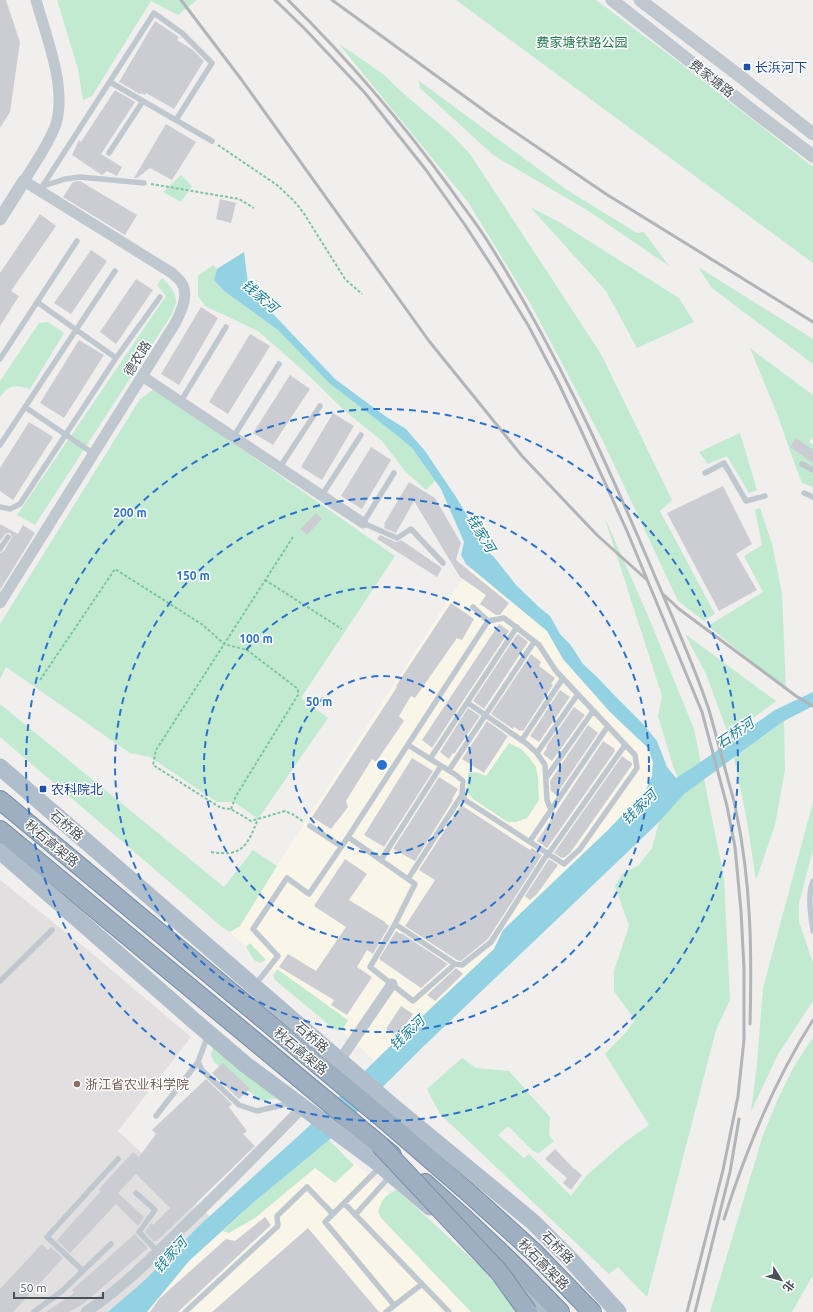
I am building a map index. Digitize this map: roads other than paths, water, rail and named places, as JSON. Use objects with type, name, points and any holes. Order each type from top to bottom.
[{"type":"highway","name":"秋石高架路","points":[[0,800],[386,1121],[464,1188],[535,1253],[592,1312]]},
{"type":"highway","name":"秋石高架路","points":[[0,830],[380,1145],[459,1213],[518,1269],[560,1312]]},
{"type":"highway","points":[[380,1145],[499,1272],[528,1312]]},
{"type":"main road","name":"石桥路","points":[[0,767],[390,1104],[533,1222],[572,1260],[618,1312]]},
{"type":"main road","points":[[0,851],[208,1034],[246,1065],[386,1170],[507,1274],[548,1312]]},
{"type":"street","points":[[0,219],[45,147],[55,125],[59,108],[59,93],[55,68],[36,0]]},
{"type":"street","name":"费家塘路","points":[[612,0],[813,156]]},
{"type":"street","name":"费家塘路","points":[[640,0],[813,134]]},
{"type":"street","name":"德农路","points":[[0,603],[176,322],[183,304],[185,292],[182,283],[172,273],[42,188],[24,181]]},
{"type":"street","points":[[142,376],[363,523]]},
{"type":"street","points":[[344,1064],[392,984]]},
{"type":"street","points":[[86,1312],[106,1299],[134,1276],[244,1168],[302,1107]]},
{"type":"lane","points":[[42,188],[154,13],[182,33],[212,63],[176,120]]},
{"type":"lane","points":[[110,82],[212,141]]},
{"type":"lane","points":[[110,153],[143,101]]},
{"type":"lane","points":[[42,188],[65,179],[80,177],[144,183]]},
{"type":"lane","points":[[0,359],[77,241]]},
{"type":"lane","points":[[0,445],[115,271]]},
{"type":"lane","points":[[0,507],[10,509],[20,504],[116,358],[160,297]]},
{"type":"lane","points":[[37,302],[116,358]]},
{"type":"lane","points":[[181,401],[226,327]]},
{"type":"lane","points":[[234,436],[279,364]]},
{"type":"lane","points":[[280,467],[320,406]]},
{"type":"lane","points":[[25,407],[94,454]]},
{"type":"lane","points":[[322,495],[361,435]]},
{"type":"lane","points":[[704,473],[724,463],[746,501],[765,496]]},
{"type":"lane","points":[[802,464],[813,470]]},
{"type":"lane","points":[[394,473],[363,523],[397,538],[411,529],[444,563]]},
{"type":"lane","points":[[804,492],[813,496]]},
{"type":"lane","points":[[0,549],[8,537]]},
{"type":"lane","points":[[473,608],[488,621]]},
{"type":"lane","points":[[254,986],[278,956],[253,929],[287,878],[309,894],[348,837],[488,621],[504,618],[539,645],[556,671],[635,756],[637,768],[580,849],[564,864],[465,800],[462,795]]},
{"type":"lane","points":[[430,759],[517,627]]},
{"type":"lane","points":[[449,770],[534,642]]},
{"type":"lane","points":[[522,740],[563,678]]},
{"type":"lane","points":[[537,752],[578,694]]},
{"type":"lane","points":[[468,703],[537,752],[545,765],[547,800],[551,810]]},
{"type":"lane","points":[[546,778],[593,711]]},
{"type":"lane","points":[[530,841],[608,726]]},
{"type":"lane","points":[[408,745],[449,770],[463,782],[462,795],[408,879]]},
{"type":"lane","points":[[395,924],[455,964],[462,965],[491,942],[544,859],[625,745]]},
{"type":"lane","points":[[382,860],[441,766]]},
{"type":"lane","points":[[310,826],[342,846]]},
{"type":"lane","points":[[348,837],[415,884],[395,924],[370,967],[413,1001],[455,964]]},
{"type":"lane","points":[[813,882],[810,904],[813,931]]},
{"type":"lane","points":[[0,981],[52,930]]},
{"type":"lane","points":[[156,1116],[198,1062],[208,1034]]},
{"type":"lane","points":[[198,1062],[202,1070],[242,1107],[256,1111],[302,1107]]},
{"type":"lane","points":[[83,1271],[48,1237],[118,1159]]},
{"type":"lane","points":[[386,1170],[344,1204],[325,1222],[394,1305]]},
{"type":"lane","points":[[355,1215],[386,1170]]},
{"type":"lane","points":[[185,1312],[278,1226],[277,1216],[307,1188],[333,1214]]},
{"type":"lane","points":[[136,1193],[155,1210],[139,1232],[158,1252]]},
{"type":"lane","points":[[344,1204],[450,1312]]},
{"type":"lane","points":[[34,1312],[62,1291],[111,1244]]},
{"type":"lane","points":[[388,1312],[394,1305],[422,1284]]},
{"type":"water","name":"钱家河","points":[[244,252],[248,283],[256,296],[335,379],[385,416],[406,429],[425,451],[456,497],[484,548],[494,557],[516,585],[550,616],[560,634],[570,644],[583,664],[644,725],[657,741],[667,767],[676,778],[775,710],[813,692],[813,706],[784,721],[684,794],[659,822],[425,1045],[329,1140],[254,1202],[189,1261],[147,1312],[108,1312],[145,1280],[200,1225],[306,1129],[381,1055],[494,949],[503,930],[609,829],[646,790],[652,776],[653,762],[648,748],[610,712],[563,659],[547,631],[466,564],[461,555],[464,542],[441,489],[412,448],[329,383],[278,330],[224,291],[214,280],[217,269]]},
{"type":"railway","points":[[181,0],[241,79],[429,341],[522,456],[597,535],[646,579]]},
{"type":"railway","points":[[275,0],[305,29],[365,93],[426,170],[465,225],[528,325],[557,380],[627,531],[702,712],[727,806],[735,847],[741,911],[744,968],[744,1040],[738,1096],[723,1170],[687,1312]]},
{"type":"railway","points":[[288,0],[331,44],[393,114],[481,230],[535,321],[556,360],[613,479],[695,672],[709,710],[734,801],[741,837],[748,890],[751,970],[750,1024]]},
{"type":"railway","points":[[332,0],[493,117],[606,194],[813,322]]},
{"type":"railway","points":[[664,595],[679,609],[796,696],[813,706]]},
{"type":"railway","points":[[724,1219],[762,1116],[786,1067],[813,1020]]},
{"type":"railway","points":[[695,1312],[730,1172],[739,1119]]},
{"type":"place","name":"长浜河下","points":[[747,67]]},
{"type":"place","name":"农科院北","points":[[43,789]]},
{"type":"place","name":"浙江省农业科学院","points":[[77,1084]]},
{"type":"park label","name":"费家塘铁路公园","points":[[582,42]]},
{"type":"water label","name":"石桥河","points":[[735,733]]}]
